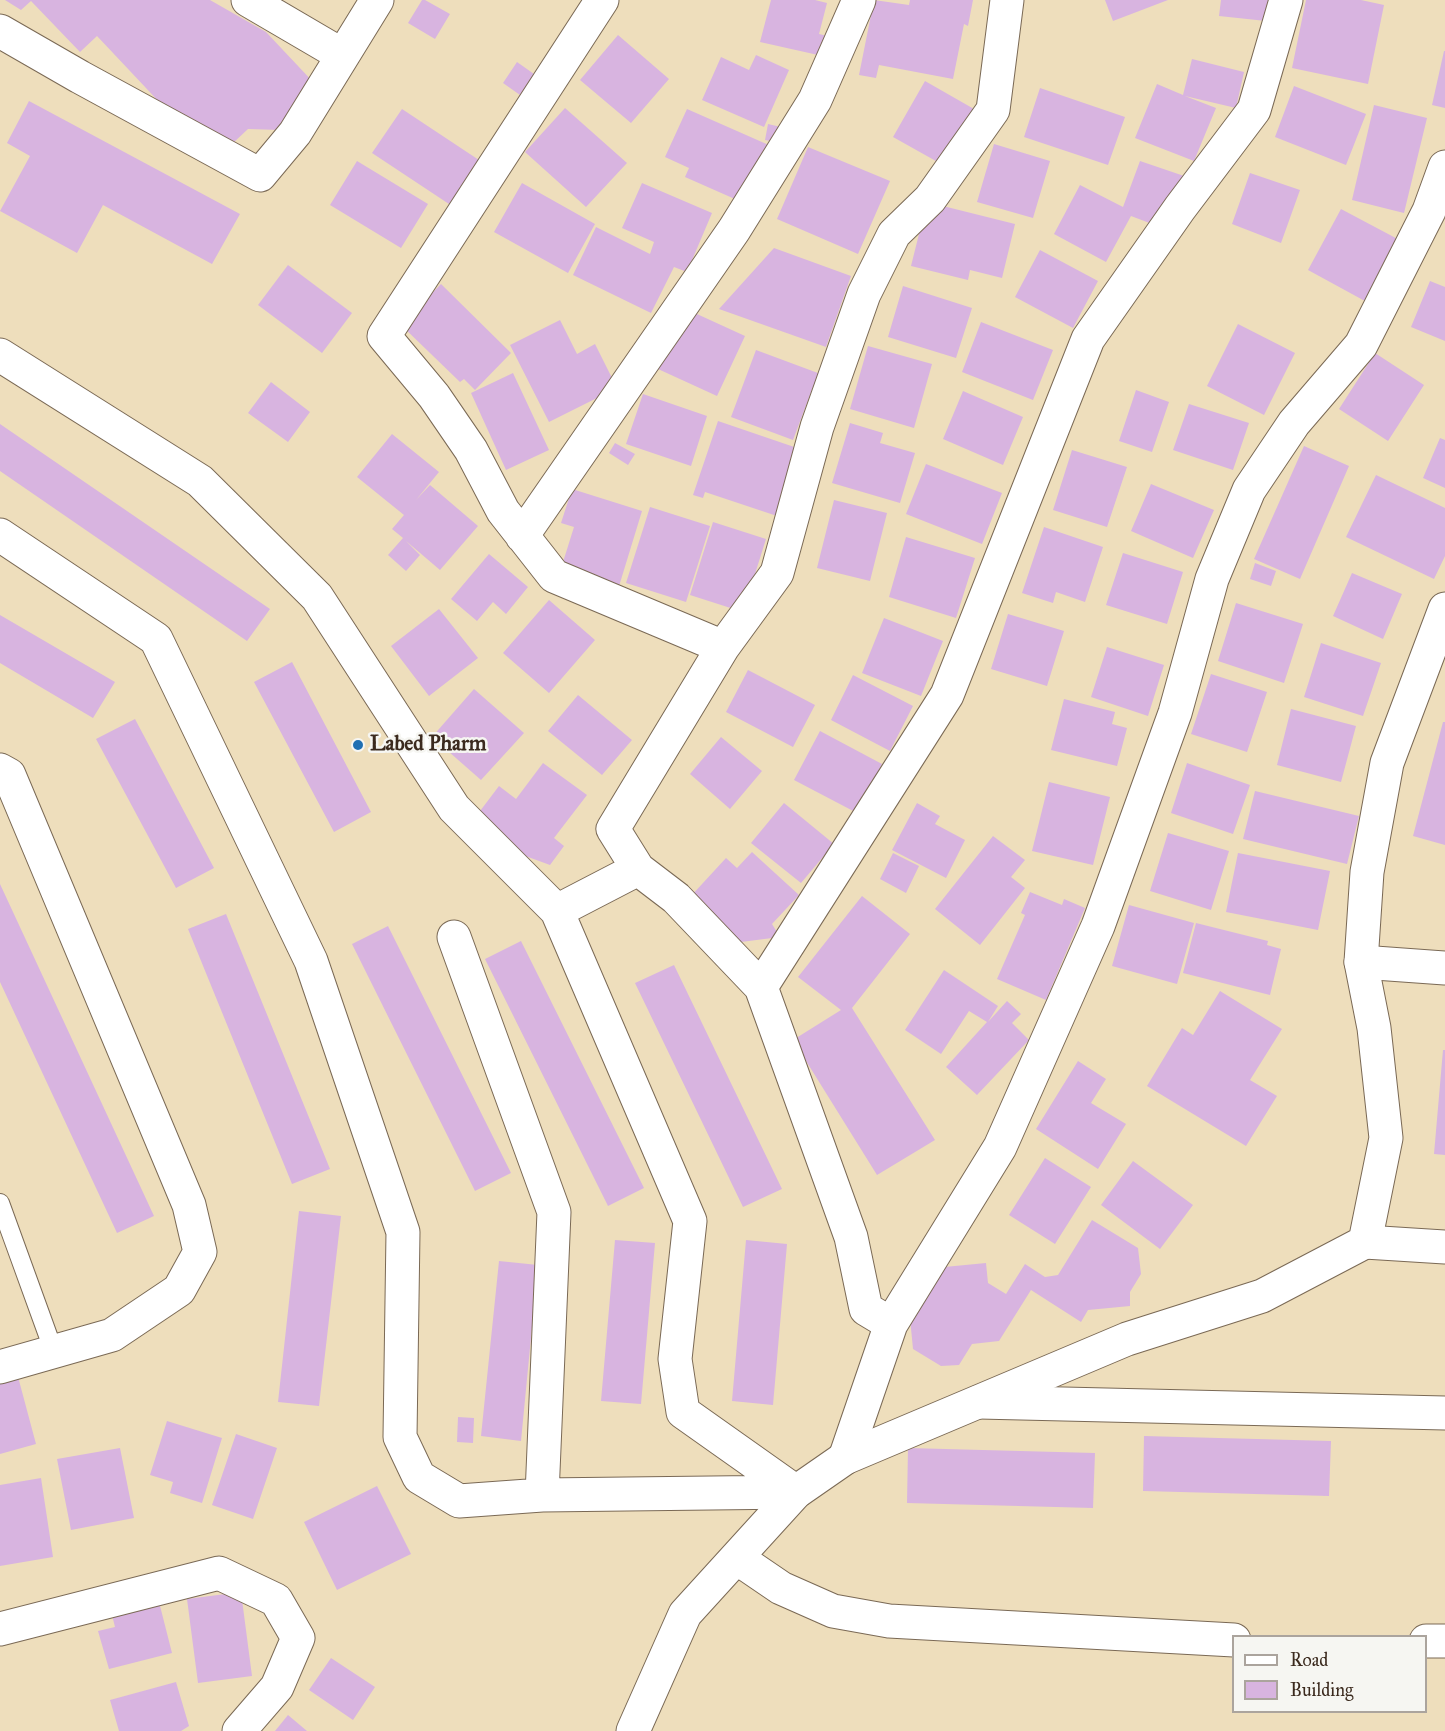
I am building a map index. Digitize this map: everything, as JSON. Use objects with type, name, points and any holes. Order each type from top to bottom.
[{"type":"street","points":[[248,0],[342,55]]},
{"type":"street","points":[[0,31],[260,175],[295,133],[377,0]]},
{"type":"street","points":[[602,0],[384,336],[434,396],[471,450],[502,511],[554,576],[723,647]]},
{"type":"street","points":[[522,536],[741,220],[815,100],[859,0]]},
{"type":"street","points":[[891,1324],[866,1309],[851,1237],[761,987],[676,898],[638,869],[613,829],[723,647],[777,573],[817,427],[864,294],[894,234],[930,199],[993,111],[1007,0]]},
{"type":"street","points":[[761,987],[947,695],[1088,339],[1180,208],[1254,110],[1286,0]]},
{"type":"street","points":[[844,1458],[891,1324],[999,1147],[1098,926],[1175,713],[1212,579],[1249,490],[1294,423],[1361,345],[1429,211],[1445,167]]},
{"type":"street","points":[[0,355],[200,481],[317,597],[454,808],[557,911],[690,1221],[675,1359],[683,1412],[796,1492]]},
{"type":"street","points":[[0,535],[156,639],[311,962],[402,1232],[400,1437],[419,1477],[459,1501],[542,1495],[796,1492]]},
{"type":"street","points":[[1365,1242],[1386,1137],[1374,1028],[1361,962],[1367,872],[1387,763],[1445,609]]},
{"type":"street","points":[[0,770],[9,775],[185,1194],[200,1252],[179,1290],[112,1335],[0,1367]]},
{"type":"street","points":[[557,911],[638,869]]},
{"type":"street","points":[[454,937],[554,1212],[542,1495]]},
{"type":"street","points":[[1361,962],[1445,968]]},
{"type":"street","points":[[633,1731],[686,1614],[796,1492],[844,1458],[1127,1339],[1262,1296],[1365,1242],[1445,1247]]},
{"type":"street","points":[[979,1402],[1445,1413]]},
{"type":"street","points":[[737,1557],[781,1588],[833,1611],[889,1621],[1232,1640]]},
{"type":"street","points":[[0,1629],[219,1573],[276,1600],[298,1638],[278,1687],[239,1731]]},
{"type":"street","points":[[1427,1641],[1445,1641]]},
{"type":"lane","points":[[0,1203],[54,1352]]},
{"type":"building","points":[[5,0],[210,0],[266,32],[315,84],[280,130],[248,129],[232,144],[162,105],[97,36],[80,52],[31,1],[21,10]]},
{"type":"building","points":[[422,0],[450,14],[435,39],[408,23]]},
{"type":"building","points":[[771,0],[815,0],[827,3],[819,34],[832,37],[827,57],[760,42]]},
{"type":"building","points":[[874,0],[909,5],[910,0],[973,0],[968,26],[964,24],[953,79],[879,65],[876,78],[859,75]]},
{"type":"building","points":[[1105,0],[1168,0],[1113,21]]},
{"type":"building","points":[[1221,0],[1268,0],[1266,21],[1219,16]]},
{"type":"building","points":[[1306,0],[1361,0],[1384,5],[1368,84],[1292,68]]},
{"type":"building","points":[[618,35],[669,79],[631,123],[580,80]]},
{"type":"building","points":[[1445,51],[1445,108],[1432,105]]},
{"type":"building","points":[[756,55],[789,70],[764,127],[702,100],[721,57],[749,70]]},
{"type":"building","points":[[1192,59],[1244,72],[1236,108],[1185,96],[1216,108],[1194,161],[1135,138],[1157,84],[1183,95]]},
{"type":"building","points":[[517,62],[534,74],[520,95],[503,83]]},
{"type":"building","points":[[925,81],[974,109],[943,165],[893,137]]},
{"type":"building","points":[[1294,86],[1366,114],[1346,165],[1275,137]]},
{"type":"building","points":[[1040,88],[1125,117],[1108,165],[1024,137]]},
{"type":"building","points":[[29,101],[240,214],[212,264],[103,205],[77,253],[0,211],[30,156],[7,143]]},
{"type":"building","points":[[1374,105],[1427,118],[1404,213],[1352,200]]},
{"type":"building","points":[[565,108],[627,163],[586,207],[525,152]]},
{"type":"building","points":[[402,109],[488,166],[458,210],[372,153]]},
{"type":"building","points":[[687,109],[771,146],[762,211],[685,177],[689,168],[665,157]]},
{"type":"building","points":[[768,124],[798,131],[794,146],[765,140]]},
{"type":"building","points":[[994,144],[1050,161],[1033,218],[977,202]]},
{"type":"building","points":[[808,147],[890,181],[858,254],[777,219]]},
{"type":"building","points":[[357,161],[428,204],[401,248],[330,205]]},
{"type":"building","points":[[1140,161],[1187,177],[1168,230],[1131,216],[1106,262],[1054,234],[1080,185],[1123,207]]},
{"type":"building","points":[[1250,173],[1300,190],[1281,243],[1232,224]]},
{"type":"building","points":[[522,183],[595,224],[568,273],[494,232]]},
{"type":"building","points":[[642,183],[712,213],[687,272],[674,267],[651,313],[573,275],[596,227],[650,254],[654,242],[622,228]]},
{"type":"building","points":[[927,202],[1015,224],[1002,278],[970,270],[968,280],[911,266]]},
{"type":"building","points":[[1341,209],[1407,244],[1374,306],[1308,270]]},
{"type":"building","points":[[774,248],[851,276],[826,347],[719,309]]},
{"type":"building","points":[[1040,250],[1098,281],[1073,328],[1015,297]]},
{"type":"building","points":[[288,265],[352,313],[322,353],[258,305]]},
{"type":"building","points":[[1430,281],[1445,287],[1445,341],[1411,327]]},
{"type":"building","points":[[441,284],[511,353],[475,390],[464,379],[460,382],[401,325]]},
{"type":"building","points":[[903,286],[972,308],[956,358],[888,337]]},
{"type":"building","points":[[686,309],[745,336],[717,396],[658,369]]},
{"type":"building","points":[[560,320],[577,354],[595,344],[617,388],[549,422],[510,345]]},
{"type":"building","points":[[981,322],[1053,350],[1033,400],[962,372]]},
{"type":"building","points":[[1238,324],[1295,353],[1264,415],[1207,386]]},
{"type":"building","points":[[868,346],[932,364],[914,428],[850,409]]},
{"type":"building","points":[[756,350],[834,379],[829,393],[813,387],[793,440],[731,417]]},
{"type":"building","points":[[1375,353],[1424,385],[1388,441],[1339,409]]},
{"type":"building","points":[[513,373],[549,450],[506,470],[471,393]]},
{"type":"building","points":[[271,382],[310,412],[288,442],[248,413]]},
{"type":"building","points":[[1136,390],[1169,402],[1152,452],[1119,441]]},
{"type":"building","points":[[963,391],[1023,417],[1003,465],[943,439]]},
{"type":"building","points":[[643,394],[707,416],[691,466],[626,444]]},
{"type":"building","points":[[1189,404],[1249,423],[1233,470],[1173,450]]},
{"type":"building","points":[[718,421],[803,450],[780,517],[705,492],[703,498],[693,495]]},
{"type":"building","points":[[850,423],[883,433],[880,443],[915,453],[900,503],[832,483]]},
{"type":"building","points":[[0,424],[270,609],[247,641],[0,471]]},
{"type":"building","points":[[392,434],[439,472],[416,500],[430,485],[478,526],[440,570],[406,541],[420,555],[406,571],[388,555],[403,538],[392,529],[404,515],[357,477]]},
{"type":"building","points":[[1440,438],[1445,440],[1445,488],[1423,478]]},
{"type":"building","points":[[615,443],[635,454],[628,465],[609,453]]},
{"type":"building","points":[[1304,446],[1349,466],[1300,579],[1254,559]]},
{"type":"building","points":[[1072,450],[1127,467],[1107,527],[1053,510]]},
{"type":"building","points":[[926,464],[1002,493],[982,544],[906,514]]},
{"type":"building","points":[[1376,475],[1445,508],[1445,556],[1434,579],[1346,537]]},
{"type":"building","points":[[1151,484],[1214,510],[1193,558],[1131,531]]},
{"type":"building","points":[[572,489],[642,511],[616,596],[558,578],[574,527],[561,523]]},
{"type":"building","points":[[834,500],[887,513],[870,581],[817,568]]},
{"type":"building","points":[[650,507],[710,526],[686,602],[626,583]]},
{"type":"building","points":[[713,522],[766,539],[743,612],[690,595]]},
{"type":"building","points":[[1044,527],[1103,547],[1085,602],[1056,592],[1053,603],[1022,593]]},
{"type":"building","points":[[906,537],[975,558],[956,618],[889,597]]},
{"type":"building","points":[[1123,553],[1183,572],[1167,624],[1106,605]]},
{"type":"building","points":[[489,554],[528,587],[506,614],[493,602],[477,621],[451,599]]},
{"type":"building","points":[[1255,563],[1276,571],[1271,586],[1250,579]]},
{"type":"building","points":[[1352,573],[1402,594],[1383,639],[1333,616]]},
{"type":"building","points":[[549,600],[595,640],[549,693],[503,653]]},
{"type":"building","points":[[1236,603],[1303,624],[1284,683],[1218,661]]},
{"type":"building","points":[[439,609],[478,658],[429,696],[391,646]]},
{"type":"building","points":[[1008,614],[1064,631],[1047,686],[991,669]]},
{"type":"building","points":[[0,615],[115,682],[93,718],[0,663]]},
{"type":"building","points":[[884,618],[943,641],[921,696],[862,673]]},
{"type":"building","points":[[1321,643],[1381,663],[1363,716],[1304,697]]},
{"type":"building","points":[[1107,647],[1164,665],[1148,716],[1091,697]]},
{"type":"building","points":[[292,662],[371,812],[334,832],[254,682]]},
{"type":"building","points":[[748,670],[815,705],[793,747],[726,712]]},
{"type":"building","points":[[1211,674],[1267,692],[1247,752],[1191,734]]},
{"type":"building","points":[[853,675],[913,706],[890,751],[831,720]]},
{"type":"building","points":[[474,689],[524,733],[481,780],[432,737]]},
{"type":"building","points":[[578,695],[632,740],[602,775],[548,731]]},
{"type":"building","points":[[1064,699],[1115,712],[1112,724],[1127,728],[1117,766],[1051,750]]},
{"type":"building","points":[[1291,709],[1356,726],[1341,782],[1277,765]]},
{"type":"building","points":[[135,719],[214,868],[176,888],[96,739]]},
{"type":"building","points":[[1443,722],[1445,722],[1445,845],[1413,836]]},
{"type":"building","points":[[820,731],[882,764],[857,813],[794,780]]},
{"type":"building","points":[[721,737],[762,771],[730,809],[690,774]]},
{"type":"building","points":[[543,763],[587,795],[554,838],[564,846],[550,865],[520,854],[474,819],[499,786],[516,799]]},
{"type":"building","points":[[1187,763],[1250,785],[1233,834],[1171,813]]},
{"type":"building","points":[[1049,782],[1110,797],[1093,865],[1032,851]]},
{"type":"building","points":[[1255,791],[1359,816],[1347,864],[1243,839]]},
{"type":"building","points":[[784,803],[834,844],[801,883],[751,843]]},
{"type":"building","points":[[917,803],[940,816],[935,824],[965,840],[946,878],[892,850]]},
{"type":"building","points":[[1168,833],[1229,851],[1211,910],[1150,891]]},
{"type":"building","points":[[993,836],[1025,860],[1011,877],[1025,888],[980,945],[935,909]]},
{"type":"building","points":[[752,852],[799,895],[772,924],[780,937],[741,942],[691,896],[726,858],[737,868]]},
{"type":"building","points":[[893,853],[919,866],[906,893],[880,879]]},
{"type":"building","points":[[1238,853],[1330,871],[1318,930],[1226,912]]},
{"type":"building","points":[[0,884],[154,1216],[117,1233],[0,982]]},
{"type":"building","points":[[1030,892],[1062,905],[1064,899],[1085,908],[1046,1000],[997,979],[1025,915],[1021,913]]},
{"type":"building","points":[[862,896],[910,934],[852,1008],[935,1140],[877,1175],[793,1040],[841,1010],[798,977]]},
{"type":"building","points":[[1129,905],[1194,923],[1177,984],[1112,966]]},
{"type":"building","points":[[226,914],[330,1169],[292,1184],[188,929]]},
{"type":"building","points":[[1196,923],[1268,941],[1267,945],[1281,949],[1270,995],[1183,973]]},
{"type":"building","points":[[388,926],[511,1173],[475,1191],[352,944]]},
{"type":"building","points":[[521,941],[644,1188],[608,1206],[485,959]]},
{"type":"building","points":[[674,965],[782,1189],[743,1207],[635,983]]},
{"type":"building","points":[[944,970],[998,1006],[988,1022],[1007,1001],[1021,1014],[1012,1023],[1029,1040],[977,1095],[946,1067],[987,1022],[969,1011],[941,1054],[905,1030]]},
{"type":"building","points":[[1220,991],[1282,1029],[1250,1080],[1277,1096],[1246,1146],[1147,1086],[1182,1028],[1193,1035]]},
{"type":"building","points":[[1443,1050],[1445,1050],[1445,1155],[1434,1154]]},
{"type":"building","points":[[1078,1061],[1106,1079],[1091,1103],[1126,1124],[1098,1169],[1036,1129]]},
{"type":"building","points":[[1045,1158],[1091,1187],[1055,1244],[1009,1215]]},
{"type":"building","points":[[1133,1161],[1193,1205],[1160,1249],[1101,1205]]},
{"type":"building","points":[[299,1211],[341,1216],[319,1406],[278,1402]]},
{"type":"building","points":[[1092,1220],[1138,1248],[1141,1274],[1130,1292],[1130,1306],[1088,1310],[1081,1322],[1031,1290],[999,1341],[972,1344],[959,1365],[941,1366],[913,1349],[909,1308],[934,1268],[986,1263],[988,1283],[1006,1294],[1025,1264],[1045,1277],[1058,1275]]},
{"type":"building","points":[[615,1240],[655,1243],[641,1404],[601,1401]]},
{"type":"building","points":[[746,1240],[787,1244],[773,1405],[732,1401]]},
{"type":"building","points":[[499,1261],[538,1265],[521,1441],[481,1436]]},
{"type":"building","points":[[17,1373],[36,1444],[0,1454],[0,1377]]},
{"type":"building","points":[[458,1417],[474,1418],[473,1443],[457,1442]]},
{"type":"building","points":[[167,1421],[222,1438],[202,1503],[170,1493],[173,1482],[150,1475]]},
{"type":"building","points":[[236,1434],[277,1448],[253,1519],[212,1505]]},
{"type":"building","points":[[1144,1436],[1331,1441],[1329,1496],[1143,1491]]},
{"type":"building","points":[[120,1448],[134,1518],[71,1530],[57,1459]]},
{"type":"building","points":[[908,1448],[1095,1453],[1093,1508],[907,1503]]},
{"type":"building","points":[[41,1478],[53,1557],[0,1566],[0,1485]]},
{"type":"building","points":[[377,1486],[411,1554],[337,1590],[304,1522]]},
{"type":"building","points":[[241,1592],[252,1676],[198,1683],[187,1599]]},
{"type":"building","points":[[157,1594],[172,1653],[109,1669],[98,1631],[115,1627],[110,1607]]},
{"type":"building","points":[[331,1658],[375,1687],[353,1720],[309,1690]]},
{"type":"building","points":[[176,1682],[189,1726],[181,1731],[119,1731],[110,1700]]},
{"type":"building","points":[[288,1715],[307,1731],[275,1731]]},
{"type":"place","name":"Labed Pharm","points":[[358,745]]}]
